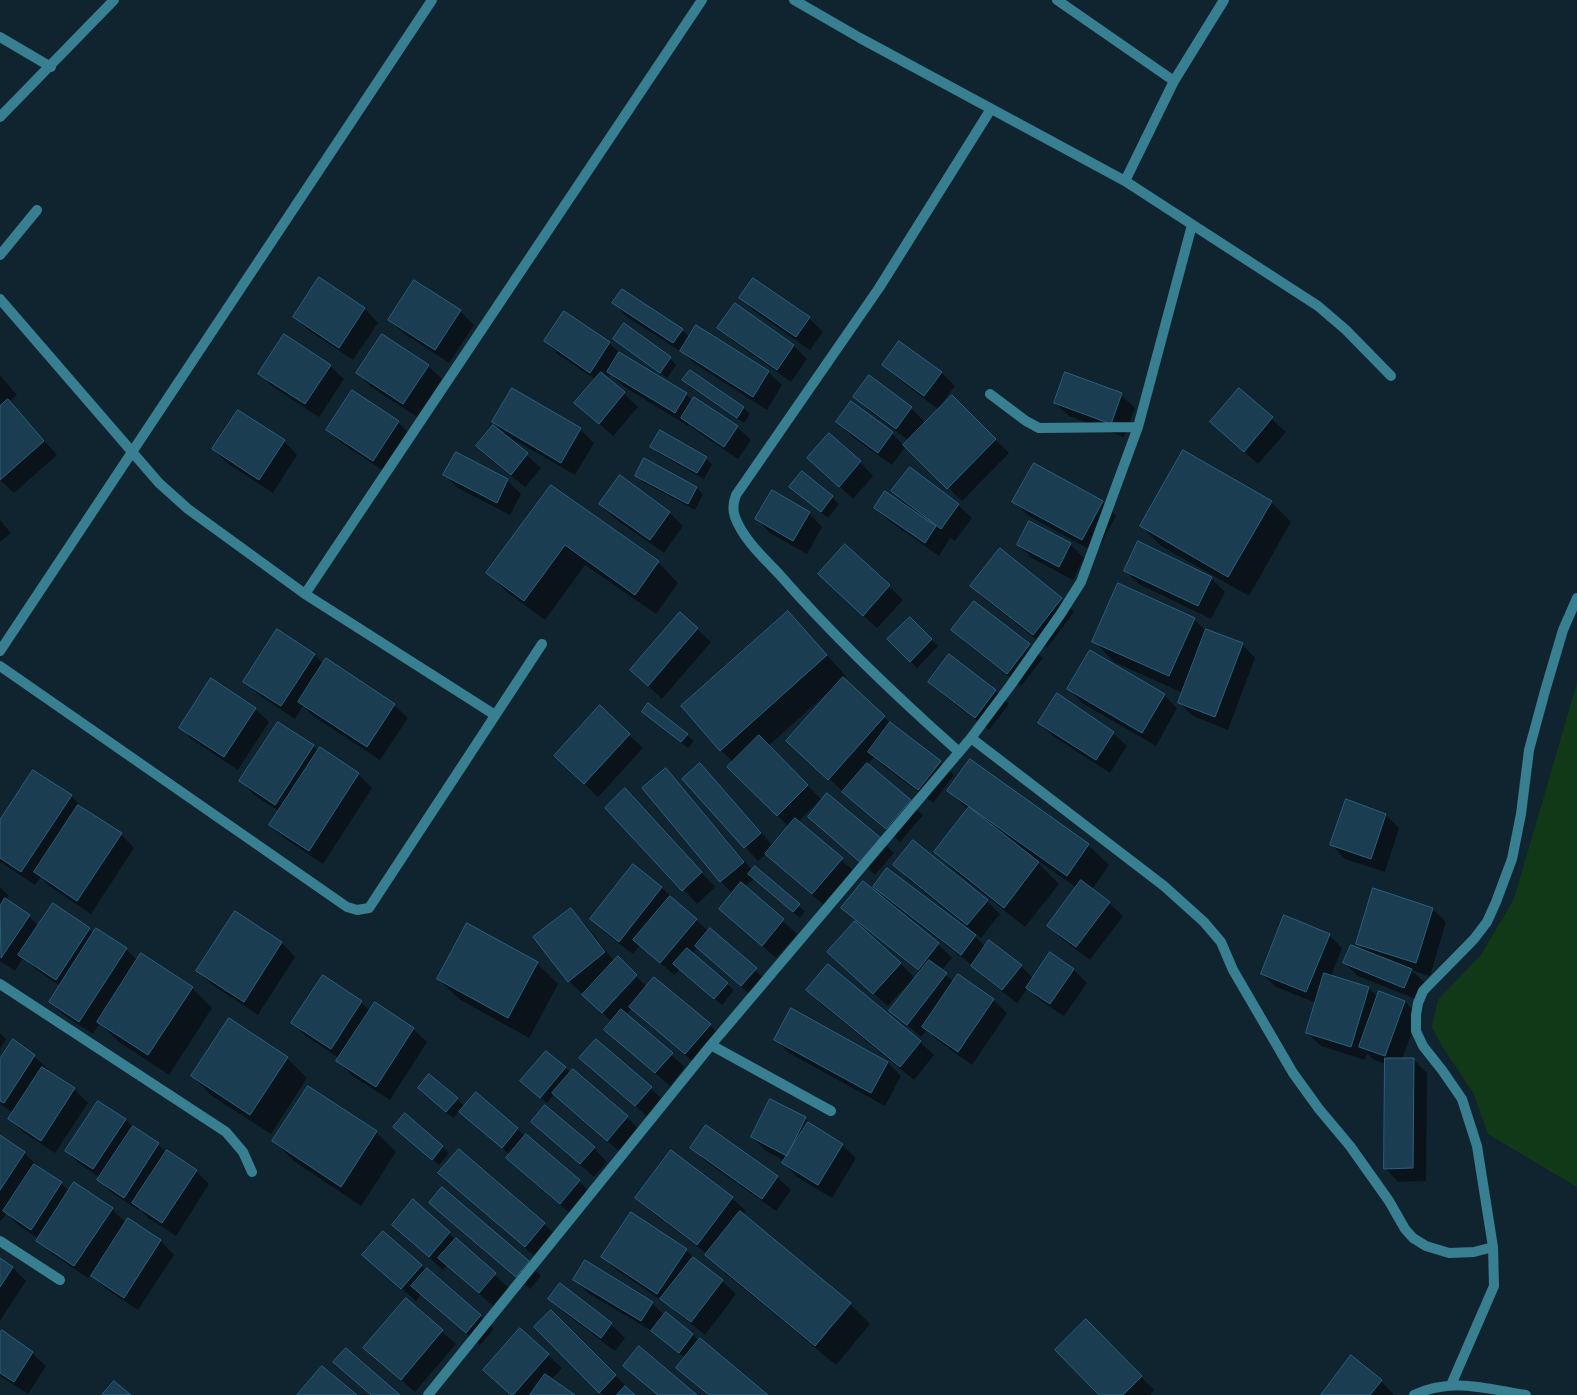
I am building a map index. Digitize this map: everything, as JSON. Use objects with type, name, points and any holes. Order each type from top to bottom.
[{"type":"street","points":[[0,118],[114,0]]},
{"type":"street","points":[[0,651],[432,0]]},
{"type":"street","points":[[305,594],[702,0]]},
{"type":"street","points":[[794,0],[1125,181],[1318,306],[1346,330],[1391,376]]},
{"type":"street","points":[[1057,0],[1174,82]]},
{"type":"street","points":[[1125,181],[1174,82],[1224,0]]},
{"type":"street","points":[[0,37],[51,67]]},
{"type":"street","points":[[958,751],[894,694],[814,614],[746,537],[734,516],[733,504],[736,495],[879,288],[992,109]]},
{"type":"street","points":[[0,255],[37,210]]},
{"type":"street","points":[[428,1395],[711,1045],[958,751],[971,738],[1060,615],[1081,582],[1138,428],[1192,226]]},
{"type":"street","points":[[0,299],[132,452],[159,482],[188,509],[305,594],[495,715]]},
{"type":"street","points":[[990,394],[1026,421],[1039,428],[1138,428]]},
{"type":"street","points":[[1451,1385],[1494,1286],[1493,1246],[1477,1146],[1462,1099],[1423,1046],[1416,1031],[1416,1015],[1423,991],[1474,940],[1487,922],[1496,902],[1512,859],[1521,814],[1529,750],[1563,630],[1577,598]]},
{"type":"street","points":[[0,666],[347,907],[357,910],[369,908],[542,644]]},
{"type":"street","points":[[971,738],[1164,886],[1204,922],[1221,942],[1233,970],[1293,1073],[1319,1109],[1350,1146],[1413,1238],[1426,1246],[1449,1253],[1474,1252],[1493,1246]]},
{"type":"street","points":[[0,984],[226,1132],[243,1152],[252,1172]]},
{"type":"street","points":[[711,1045],[831,1111]]},
{"type":"street","points":[[0,1240],[60,1280]]},
{"type":"street","points":[[1414,1395],[1435,1387],[1451,1385],[1526,1395]]},
{"type":"green space","points":[[1577,683],[1577,1187],[1488,1134],[1474,1094],[1442,1046],[1432,1027],[1438,1000],[1481,955],[1514,899]]},
{"type":"building","points":[[319,277],[365,308],[339,348],[293,317]]},
{"type":"building","points":[[753,278],[810,317],[796,337],[739,298]]},
{"type":"building","points":[[414,280],[461,310],[435,350],[388,320]]},
{"type":"building","points":[[622,289],[683,329],[673,343],[612,303]]},
{"type":"building","points":[[735,303],[794,345],[777,370],[717,328]]},
{"type":"building","points":[[564,311],[610,342],[590,373],[544,341]]},
{"type":"building","points":[[624,323],[671,357],[660,373],[613,339]]},
{"type":"building","points":[[696,325],[769,371],[753,397],[680,351]]},
{"type":"building","points":[[284,334],[331,365],[305,404],[258,374]]},
{"type":"building","points":[[382,334],[429,365],[403,404],[356,373]]},
{"type":"building","points":[[899,341],[942,372],[924,396],[882,365]]},
{"type":"building","points":[[619,352],[687,393],[675,413],[607,372]]},
{"type":"building","points":[[690,370],[744,407],[737,418],[682,380]]},
{"type":"building","points":[[601,372],[625,392],[599,424],[574,403]]},
{"type":"building","points":[[1065,372],[1122,393],[1111,424],[1054,403]]},
{"type":"building","points":[[869,375],[912,407],[896,429],[853,397]]},
{"type":"building","points":[[512,388],[581,428],[561,463],[492,422]]},
{"type":"building","points":[[1239,388],[1273,417],[1244,452],[1210,422]]},
{"type":"building","points":[[352,390],[399,421],[373,461],[326,430]]},
{"type":"building","points":[[952,395],[996,439],[947,489],[903,445]]},
{"type":"building","points":[[694,397],[738,426],[724,447],[681,418]]},
{"type":"building","points":[[8,399],[44,441],[0,480],[0,406]]},
{"type":"building","points":[[851,401],[893,432],[878,453],[836,422]]},
{"type":"building","points":[[238,410],[285,440],[259,480],[212,449]]},
{"type":"building","points":[[493,425],[528,453],[511,475],[476,446]]},
{"type":"building","points":[[660,430],[707,457],[697,473],[650,447]]},
{"type":"building","points":[[829,433],[861,461],[839,487],[807,458]]},
{"type":"building","points":[[1183,450],[1272,501],[1228,577],[1140,526]]},
{"type":"building","points":[[456,452],[508,479],[497,503],[443,475]]},
{"type":"building","points":[[644,458],[697,487],[688,504],[635,476]]},
{"type":"building","points":[[1034,463],[1103,501],[1082,540],[1012,502]]},
{"type":"building","points":[[910,467],[959,504],[941,529],[891,491]]},
{"type":"building","points":[[802,471],[833,496],[821,512],[789,487]]},
{"type":"building","points":[[620,475],[670,512],[650,540],[599,504]]},
{"type":"building","points":[[551,485],[659,561],[635,595],[565,545],[524,601],[486,573]]},
{"type":"building","points":[[772,490],[810,512],[793,541],[755,519]]},
{"type":"building","points":[[885,491],[936,526],[925,543],[874,508]]},
{"type":"building","points":[[1029,521],[1071,543],[1059,567],[1017,545]]},
{"type":"building","points":[[1138,541],[1212,577],[1198,606],[1124,571]]},
{"type":"building","points":[[845,544],[890,585],[863,616],[818,574]]},
{"type":"building","points":[[1000,548],[1062,598],[1033,635],[970,586]]},
{"type":"building","points":[[1118,583],[1195,618],[1169,676],[1092,642]]},
{"type":"building","points":[[974,601],[1030,644],[1007,674],[951,630]]},
{"type":"building","points":[[788,611],[827,655],[720,751],[681,706]]},
{"type":"building","points":[[680,612],[698,628],[648,686],[630,670]]},
{"type":"building","points":[[910,617],[932,639],[910,662],[887,639]]},
{"type":"building","points":[[277,629],[315,654],[281,706],[243,682]]},
{"type":"building","points":[[1206,629],[1243,643],[1215,717],[1178,703]]},
{"type":"building","points":[[1090,650],[1165,694],[1142,733],[1067,689]]},
{"type":"building","points":[[949,654],[996,690],[975,718],[928,682]]},
{"type":"building","points":[[326,658],[395,704],[367,747],[298,702]]},
{"type":"building","points":[[843,677],[885,716],[828,780],[786,741]]},
{"type":"building","points":[[211,678],[256,708],[224,757],[179,728]]},
{"type":"building","points":[[1057,693],[1114,732],[1096,760],[1038,723]]},
{"type":"building","points":[[648,703],[688,734],[681,742],[642,712]]},
{"type":"building","points":[[600,705],[630,734],[584,784],[554,756]]},
{"type":"building","points":[[278,722],[314,745],[275,805],[239,781]]},
{"type":"building","points":[[890,722],[941,761],[918,790],[868,752]]},
{"type":"building","points":[[759,735],[808,785],[777,816],[727,767]]},
{"type":"building","points":[[320,747],[359,773],[309,851],[269,825]]},
{"type":"building","points":[[970,759],[1089,844],[1067,876],[947,791]]},
{"type":"building","points":[[700,763],[761,833],[744,848],[682,779]]},
{"type":"building","points":[[867,763],[911,800],[886,829],[842,792]]},
{"type":"building","points":[[666,768],[744,862],[720,882],[642,788]]},
{"type":"building","points":[[33,770],[72,795],[21,872],[0,858],[0,820]]},
{"type":"building","points":[[625,788],[702,872],[682,891],[605,808]]},
{"type":"building","points":[[827,793],[882,839],[861,863],[808,817]]},
{"type":"building","points":[[1346,799],[1386,814],[1371,859],[1330,845]]},
{"type":"building","points":[[78,805],[122,833],[77,901],[34,872]]},
{"type":"building","points":[[969,807],[1039,862],[1004,908],[934,852]]},
{"type":"building","points":[[795,818],[843,858],[812,894],[765,854]]},
{"type":"building","points":[[913,840],[988,900],[967,925],[893,865]]},
{"type":"building","points":[[633,864],[662,887],[619,942],[590,919]]},
{"type":"building","points":[[755,866],[800,904],[793,912],[748,874]]},
{"type":"building","points":[[887,868],[976,935],[961,955],[873,887]]},
{"type":"building","points":[[1081,880],[1110,902],[1076,947],[1047,926]]},
{"type":"building","points":[[863,881],[939,943],[918,970],[841,908]]},
{"type":"building","points":[[741,882],[784,919],[762,946],[719,909]]},
{"type":"building","points":[[1373,888],[1433,908],[1416,963],[1356,944]]},
{"type":"building","points":[[670,896],[697,919],[660,963],[633,940]]},
{"type":"building","points":[[5,898],[30,915],[1,958],[0,906]]},
{"type":"building","points":[[53,903],[90,928],[56,980],[18,955]]},
{"type":"building","points":[[571,908],[605,952],[568,982],[533,937]]},
{"type":"building","points":[[235,911],[282,942],[244,1002],[196,971]]},
{"type":"building","points":[[1284,915],[1330,934],[1306,992],[1261,974]]},
{"type":"building","points":[[855,921],[901,963],[873,994],[827,952]]},
{"type":"building","points":[[467,923],[538,962],[508,1018],[437,979]]},
{"type":"building","points":[[96,928],[127,948],[79,1022],[49,1002]]},
{"type":"building","points":[[710,928],[757,968],[741,986],[695,946]]},
{"type":"building","points":[[989,940],[1022,965],[1002,990],[971,966]]},
{"type":"building","points":[[1351,945],[1412,969],[1404,988],[1343,963]]},
{"type":"building","points":[[687,948],[728,983],[714,999],[673,964]]},
{"type":"building","points":[[1050,952],[1074,969],[1050,1004],[1026,988]]},
{"type":"building","points":[[141,953],[193,987],[148,1055],[97,1022]]},
{"type":"building","points":[[618,956],[637,975],[602,1013],[582,995]]},
{"type":"building","points":[[929,960],[947,973],[907,1025],[889,1011]]},
{"type":"building","points":[[828,964],[921,1041],[900,1067],[806,990]]},
{"type":"building","points":[[1324,973],[1369,987],[1351,1047],[1306,1033]]},
{"type":"building","points":[[958,974],[994,999],[958,1052],[922,1027]]},
{"type":"building","points":[[323,975],[362,1001],[331,1049],[291,1023]]},
{"type":"building","points":[[654,977],[711,1024],[685,1054],[629,1007]]},
{"type":"building","points":[[1379,991],[1405,1001],[1385,1056],[1359,1047]]},
{"type":"building","points":[[375,1002],[414,1028],[376,1087],[336,1061]]},
{"type":"building","points":[[791,1008],[888,1062],[871,1093],[774,1040]]},
{"type":"building","points":[[621,1009],[673,1053],[655,1073],[604,1030]]},
{"type":"building","points":[[229,1018],[288,1057],[250,1115],[191,1076]]},
{"type":"building","points":[[13,1039],[35,1055],[4,1103],[0,1101],[0,1059]]},
{"type":"building","points":[[596,1039],[652,1087],[635,1106],[579,1058]]},
{"type":"building","points":[[546,1051],[566,1067],[540,1098],[520,1081]]},
{"type":"building","points":[[1385,1058],[1414,1058],[1413,1168],[1384,1169]]},
{"type":"building","points":[[42,1067],[75,1088],[41,1141],[8,1119]]},
{"type":"building","points":[[573,1069],[628,1116],[607,1141],[552,1093]]},
{"type":"building","points":[[429,1074],[458,1098],[446,1112],[418,1088]]},
{"type":"building","points":[[308,1086],[377,1131],[341,1187],[272,1141]]},
{"type":"building","points":[[476,1092],[518,1128],[502,1148],[459,1112]]},
{"type":"building","points":[[770,1099],[806,1117],[787,1156],[751,1137]]},
{"type":"building","points":[[98,1101],[126,1119],[93,1169],[65,1151]]},
{"type":"building","points":[[545,1105],[595,1147],[580,1164],[531,1122]]},
{"type":"building","points":[[405,1113],[443,1146],[432,1160],[393,1127]]},
{"type":"building","points":[[808,1122],[843,1144],[818,1185],[782,1163]]},
{"type":"building","points":[[706,1125],[778,1176],[762,1199],[690,1148]]},
{"type":"building","points":[[133,1126],[159,1143],[124,1198],[97,1180]]},
{"type":"building","points":[[526,1134],[580,1180],[560,1204],[506,1158]]},
{"type":"building","points":[[0,1135],[25,1152],[0,1190]]},
{"type":"building","points":[[459,1149],[545,1223],[525,1247],[438,1173]]},
{"type":"building","points":[[167,1150],[197,1170],[162,1223],[132,1203]]},
{"type":"building","points":[[671,1150],[733,1197],[697,1245],[635,1198]]},
{"type":"building","points":[[34,1164],[62,1182],[31,1230],[3,1211]]},
{"type":"building","points":[[74,1182],[113,1208],[74,1266],[36,1241]]},
{"type":"building","points":[[442,1187],[529,1261],[516,1277],[429,1203]]},
{"type":"building","points":[[413,1199],[450,1232],[429,1257],[392,1225]]},
{"type":"building","points":[[740,1211],[851,1303],[815,1346],[705,1255]]},
{"type":"building","points":[[631,1212],[687,1249],[657,1294],[601,1257]]},
{"type":"building","points":[[128,1218],[161,1240],[124,1298],[91,1276]]},
{"type":"building","points":[[383,1231],[422,1265],[401,1289],[362,1255]]},
{"type":"building","points":[[456,1238],[496,1273],[479,1293],[438,1258]]},
{"type":"building","points":[[693,1257],[723,1280],[691,1322],[660,1299]]},
{"type":"building","points":[[0,1258],[13,1267],[0,1287]]},
{"type":"building","points":[[585,1260],[653,1302],[641,1321],[573,1280]]},
{"type":"building","points":[[427,1268],[481,1315],[466,1333],[411,1286]]},
{"type":"building","points":[[560,1283],[612,1323],[601,1338],[548,1299]]},
{"type":"building","points":[[406,1298],[443,1330],[401,1380],[363,1348]]},
{"type":"building","points":[[551,1310],[616,1375],[599,1393],[534,1327]]},
{"type":"building","points":[[666,1312],[693,1334],[679,1353],[651,1331]]},
{"type":"building","points":[[1086,1319],[1142,1376],[1123,1395],[1099,1395],[1055,1350]]},
{"type":"building","points":[[520,1328],[549,1354],[511,1395],[483,1370]]},
{"type":"building","points":[[2,1330],[33,1352],[14,1382],[0,1373],[0,1333]]},
{"type":"building","points":[[700,1338],[768,1395],[709,1395],[676,1368]]},
{"type":"building","points":[[639,1346],[697,1395],[658,1395],[623,1366]]},
{"type":"building","points":[[346,1348],[400,1395],[371,1395],[333,1362]]},
{"type":"building","points":[[1351,1355],[1382,1380],[1370,1395],[1321,1395]]},
{"type":"building","points":[[322,1366],[357,1395],[297,1395]]},
{"type":"building","points":[[545,1374],[575,1395],[530,1395]]},
{"type":"building","points":[[114,1381],[131,1395],[102,1395]]},
{"type":"building","points":[[625,1386],[635,1395],[617,1395]]}]
